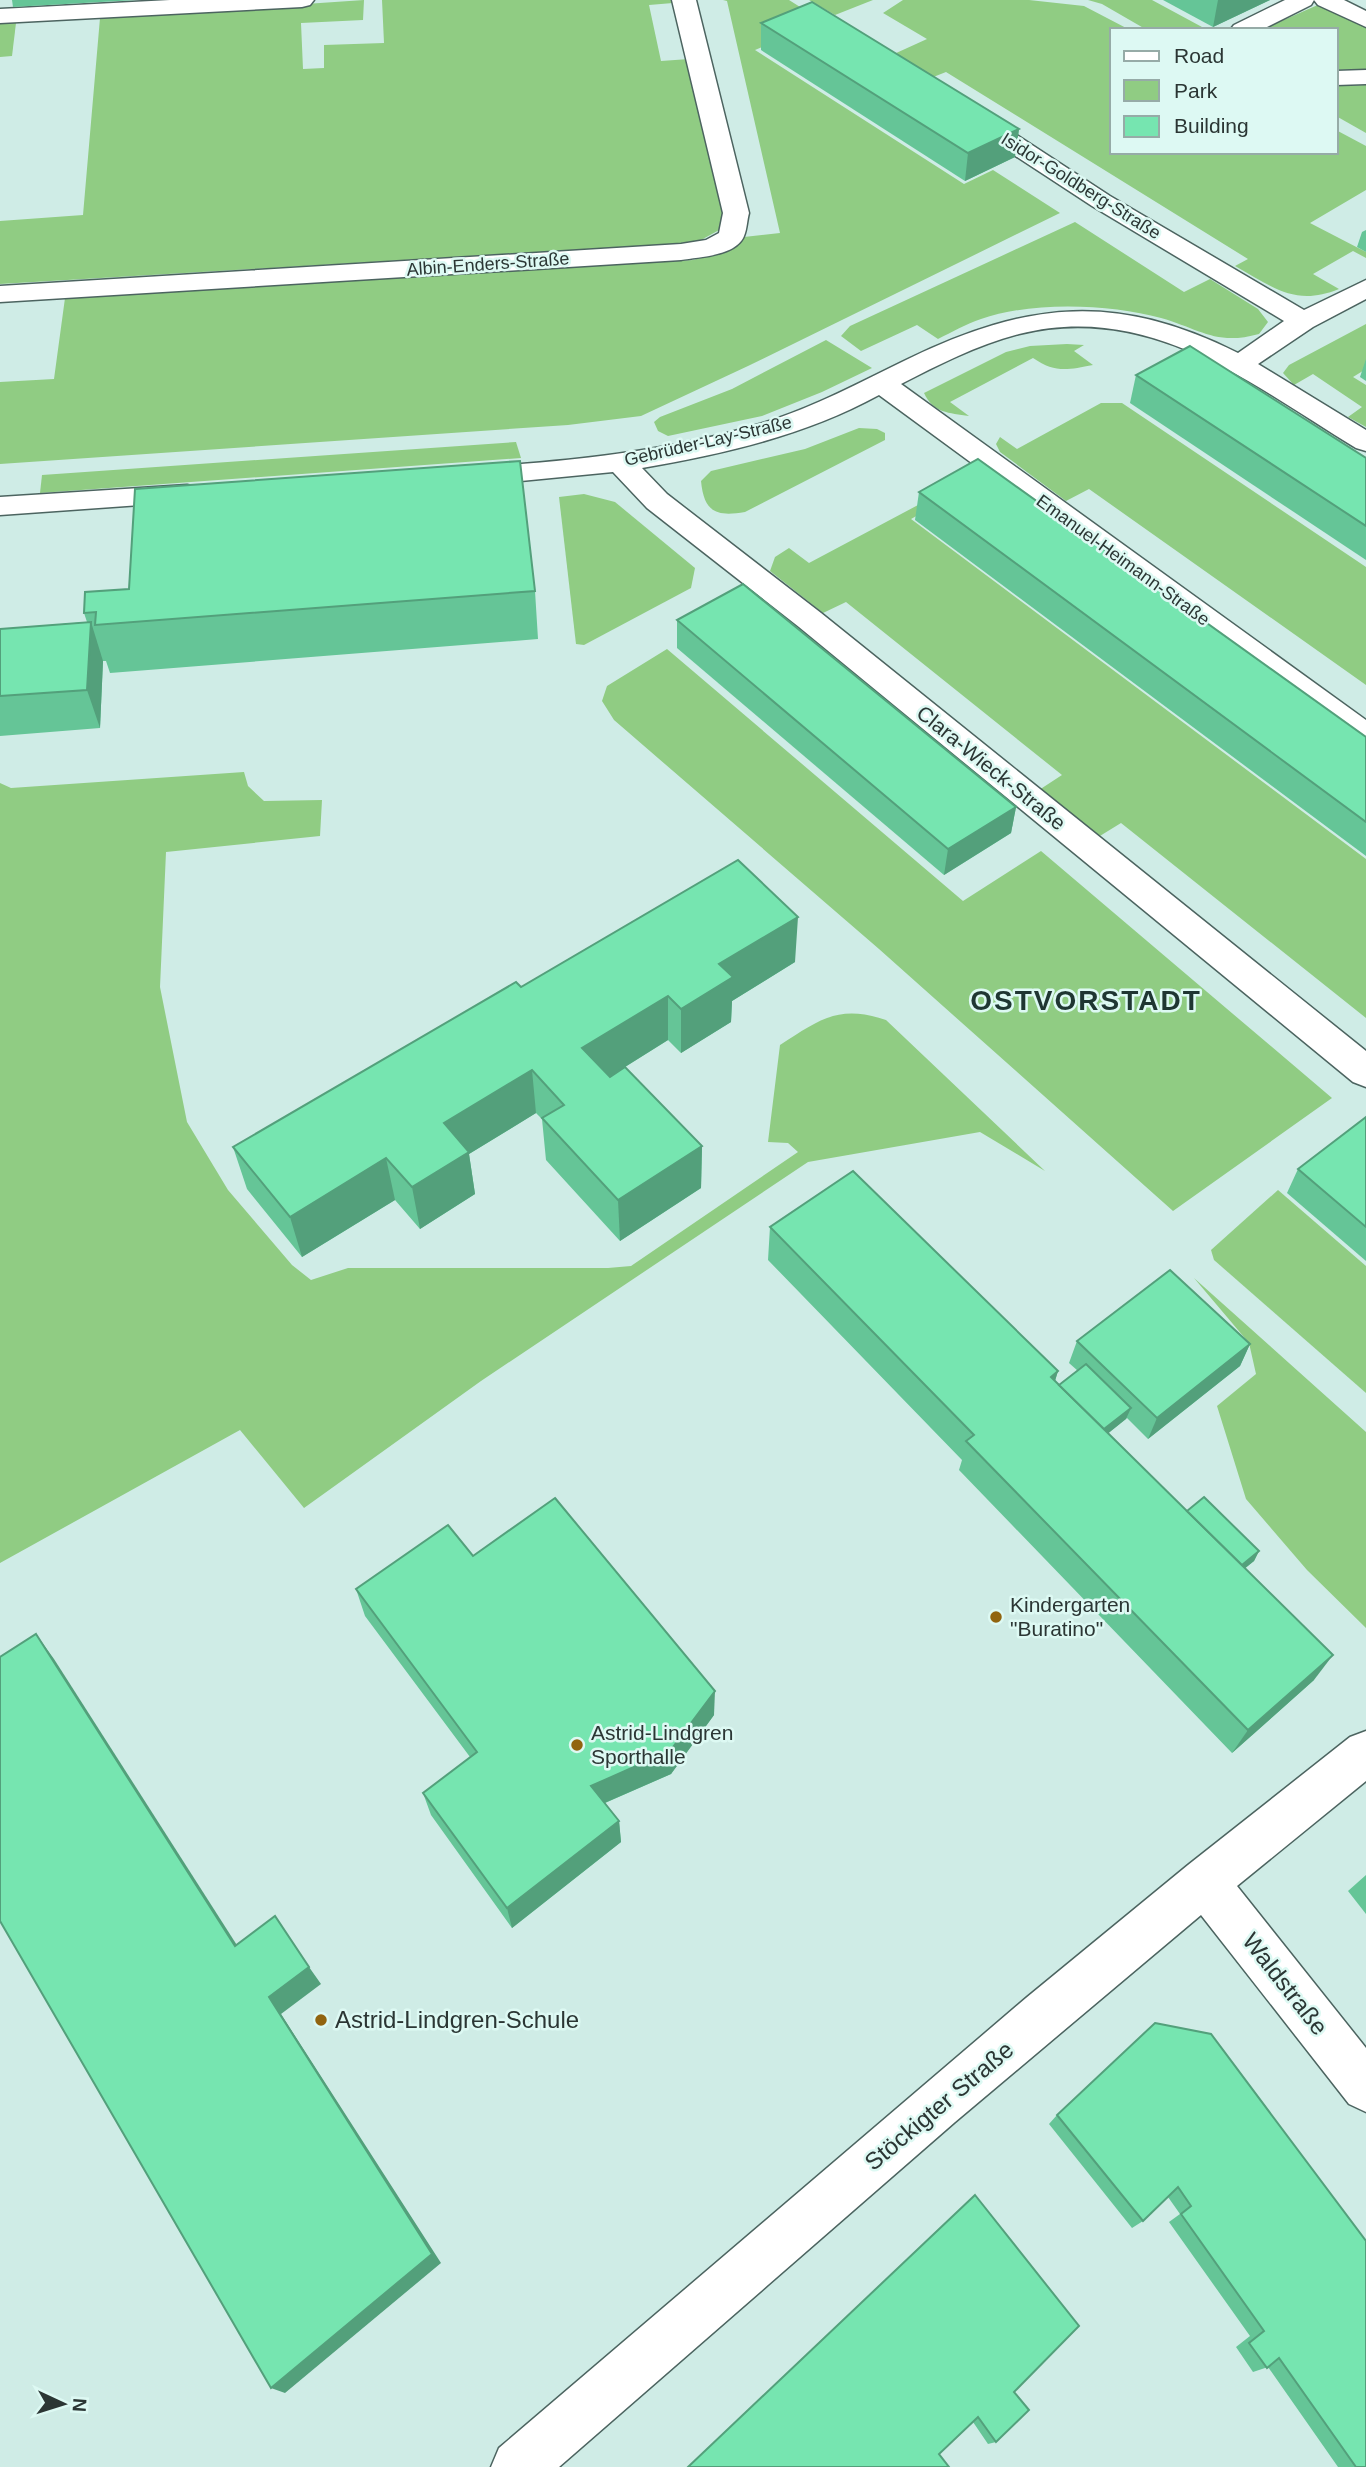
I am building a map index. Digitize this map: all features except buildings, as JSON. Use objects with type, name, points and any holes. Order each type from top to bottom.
[{"type":"street","points":[[0,16],[302,0]]},
{"type":"street","name":"Albin-Enders-Straße","points":[[0,294],[681,252],[713,247],[731,237],[736,213],[684,0]]},
{"type":"street","points":[[1246,28],[1303,0]]},
{"type":"street","points":[[1325,0],[1366,20]]},
{"type":"street","points":[[1338,78],[1366,77]]},
{"type":"street","name":"Isidor-Goldberg-Straße","points":[[953,105],[1101,201],[1303,321]]},
{"type":"street","points":[[1238,365],[1303,321],[1366,288]]},
{"type":"street","name":"Gebrüder-Lay-Straße","points":[[450,478],[533,473],[619,461],[764,431],[816,416],[979,338],[1028,321],[1065,318],[1107,320],[1146,326],[1189,340],[1238,365],[1366,442]]},
{"type":"street","name":"Emanuel-Heimann-Straße","points":[[881,383],[1366,736]]},
{"type":"street","name":"Clara-Wieck-Straße","points":[[619,461],[657,501],[1366,1072]]},
{"type":"street","points":[[0,506],[215,492]]},
{"type":"street","name":"Stöckigter Straße","points":[[518,2467],[713,2297],[1204,1881],[1366,1754]]},
{"type":"street","name":"Waldstraße","points":[[1204,1881],[1366,2087]]},
{"type":"green space","points":[[364,0],[363,20],[301,23],[303,69],[324,68],[324,45],[384,43],[382,0],[672,0],[673,3],[649,5],[661,61],[689,59],[726,213],[721,229],[701,240],[673,244],[0,284],[0,221],[83,215],[100,18]]},
{"type":"green space","points":[[723,0],[789,0],[827,24],[809,27],[755,50],[964,184],[993,170],[1060,213],[641,416],[568,425],[0,464],[0,382],[54,379],[65,298],[693,260],[723,252],[744,237],[780,233],[727,1]]},
{"type":"green space","points":[[809,0],[873,0],[835,15]]},
{"type":"green space","points":[[903,0],[1029,0],[1084,6],[1126,28],[1110,28],[1110,154],[1338,154],[1338,131],[1366,146],[1366,190],[1310,223],[1366,252],[1366,258],[1353,251],[1313,274],[1339,289],[1323,294],[1297,295],[1261,281],[1235,266],[1248,259],[946,72],[918,83],[883,59],[927,39],[883,13]]},
{"type":"green space","points":[[1088,0],[1152,0],[1202,27],[1144,28],[1102,4]]},
{"type":"green space","points":[[1320,4],[1366,26],[1366,69],[1338,70],[1338,28],[1266,28]]},
{"type":"green space","points":[[16,23],[12,56],[0,57],[0,24]]},
{"type":"green space","points":[[1366,85],[1366,133],[1338,117],[1338,86]]},
{"type":"green space","points":[[1075,222],[1184,292],[1210,279],[1258,309],[1268,322],[1259,334],[1231,338],[1208,335],[1141,313],[1071,306],[1001,313],[938,339],[917,325],[861,351],[841,336],[850,326]]},
{"type":"green space","points":[[1366,324],[1366,369],[1353,377],[1366,385],[1366,427],[1348,417],[1362,407],[1313,374],[1294,385],[1283,373],[1289,365]]},
{"type":"green space","points":[[826,340],[872,368],[762,416],[668,436],[658,431],[654,422],[660,417],[732,389]]},
{"type":"green space","points":[[1084,345],[1074,351],[1093,365],[1062,369],[1048,366],[1033,358],[950,402],[969,416],[948,413],[937,408],[924,393],[1006,352],[1030,346]]},
{"type":"green space","points":[[1101,403],[1122,403],[1366,567],[1366,685],[1089,489],[1066,501],[1000,452],[996,444],[1000,437],[1017,449]]},
{"type":"green space","points":[[859,428],[877,429],[885,433],[885,440],[745,512],[719,513],[705,500],[701,481],[711,471],[805,449]]},
{"type":"green space","points":[[516,442],[521,458],[40,493],[42,475]]},
{"type":"green space","points":[[974,484],[911,519],[1366,859],[1366,1018],[1121,823],[1095,839],[1039,790],[1062,775],[846,602],[823,613],[770,571],[775,557],[789,548],[809,563],[950,488]]},
{"type":"green space","points":[[584,494],[615,502],[695,568],[691,588],[584,645],[576,644],[559,497]]},
{"type":"green space","points":[[667,649],[963,901],[1041,851],[1332,1098],[1173,1211],[879,949],[614,720],[602,701],[607,686]]},
{"type":"green space","points":[[244,772],[248,786],[264,801],[322,800],[320,836],[166,852],[160,987],[187,1122],[228,1190],[292,1265],[311,1280],[348,1268],[631,1266],[798,1152],[788,1143],[768,1142],[780,1045],[818,1022],[842,1014],[869,1015],[886,1020],[1045,1171],[980,1132],[808,1162],[481,1381],[304,1508],[240,1430],[0,1563],[0,783],[11,788]]},
{"type":"green space","points":[[1278,1190],[1366,1266],[1366,1393],[1214,1260],[1211,1250]]},
{"type":"green space","points":[[1194,1278],[1366,1432],[1366,1628],[1307,1570],[1246,1499],[1217,1406],[1256,1374],[1249,1343]]},
{"type":"place","name":"Kindergarten \"Buratino\"","points":[[996,1617]]},
{"type":"place","name":"Astrid-Lindgren Sporthalle","points":[[577,1745]]},
{"type":"place","name":"Astrid-Lindgren-Schule","points":[[321,2020]]},
{"type":"district","name":"OSTVORSTADT","points":[[1086,1000]]}]
